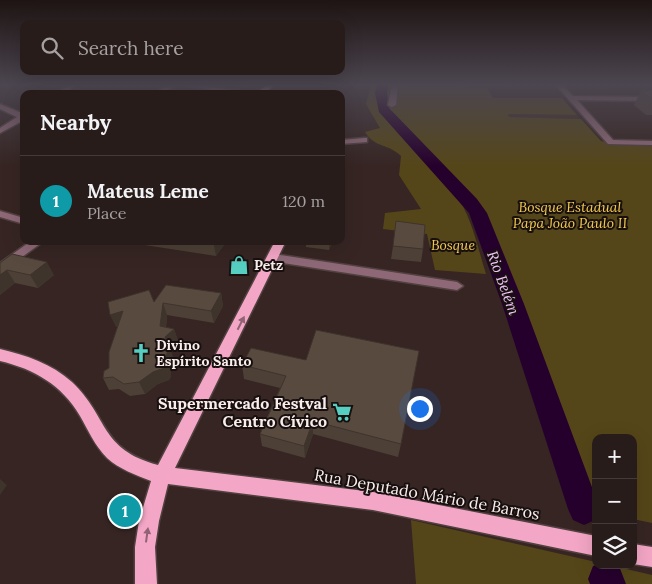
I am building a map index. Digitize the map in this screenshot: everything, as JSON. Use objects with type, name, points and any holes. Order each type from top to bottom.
[{"type":"main road","points":[[146,584],[145,547],[162,475],[279,245]]},
{"type":"main road","name":"Rua Deputado Mário de Barros","points":[[0,355],[26,362],[53,374],[65,384],[82,405],[98,433],[113,452],[132,466],[162,475],[373,501],[592,545]]},
{"type":"main road","points":[[637,555],[652,558]]},
{"type":"street","points":[[585,112],[611,142],[652,143]]},
{"type":"street","points":[[0,131],[20,119]]},
{"type":"street","points":[[345,142],[364,140]]},
{"type":"street","points":[[0,214],[20,220]]},
{"type":"street","points":[[0,269],[33,245]]},
{"type":"street","points":[[274,258],[458,286]]},
{"type":"shaded area","points":[[507,114],[577,115],[580,119],[509,117]]},
{"type":"green space","name":"Bosque","points":[[371,112],[383,112],[454,192],[465,211],[486,274],[435,270],[427,234],[383,229],[385,213],[421,209],[399,175],[401,156],[373,141],[365,132],[380,128]]},
{"type":"green space","name":"Bosque Estadual Papa João Paulo II","points":[[389,112],[575,112],[577,115],[508,114],[509,117],[581,119],[601,141],[612,144],[652,145],[652,523],[637,520],[637,434],[592,434],[592,509],[485,216],[462,188],[409,136]]},
{"type":"green space","points":[[411,520],[592,561],[592,569],[626,569],[652,575],[652,584],[416,584]]},
{"type":"building","points":[[396,221],[425,225],[423,249],[393,246]]},
{"type":"building","points":[[12,254],[47,262],[30,275],[7,270],[0,275],[0,263]]},
{"type":"building","points":[[166,285],[221,293],[211,311],[163,303],[160,326],[174,329],[165,337],[169,346],[166,357],[167,364],[164,368],[153,372],[139,382],[124,384],[113,377],[103,378],[104,371],[109,368],[109,352],[123,311],[110,315],[108,302],[149,290],[154,302]]},
{"type":"building","name":"Supermercado Festval Centro Cívico","points":[[316,330],[419,351],[401,444],[313,421],[304,446],[260,434],[286,376],[242,365],[251,348],[306,360]]},
{"type":"waterway","name":"Rio Belém","points":[[386,112],[471,203],[478,213],[513,304],[584,509]]},
{"type":"waterway","name":"Rio Belém","points":[[606,579],[608,584]]},
{"type":"place","name":"Petz","points":[[239,265]]},
{"type":"place","name":"Divino Espírito Santo","points":[[141,353]]},
{"type":"place","name":"Supermercado Festval Centro Cívico","points":[[342,412]]},
{"type":"place","name":"Mateus Leme","points":[[125,511]]}]
